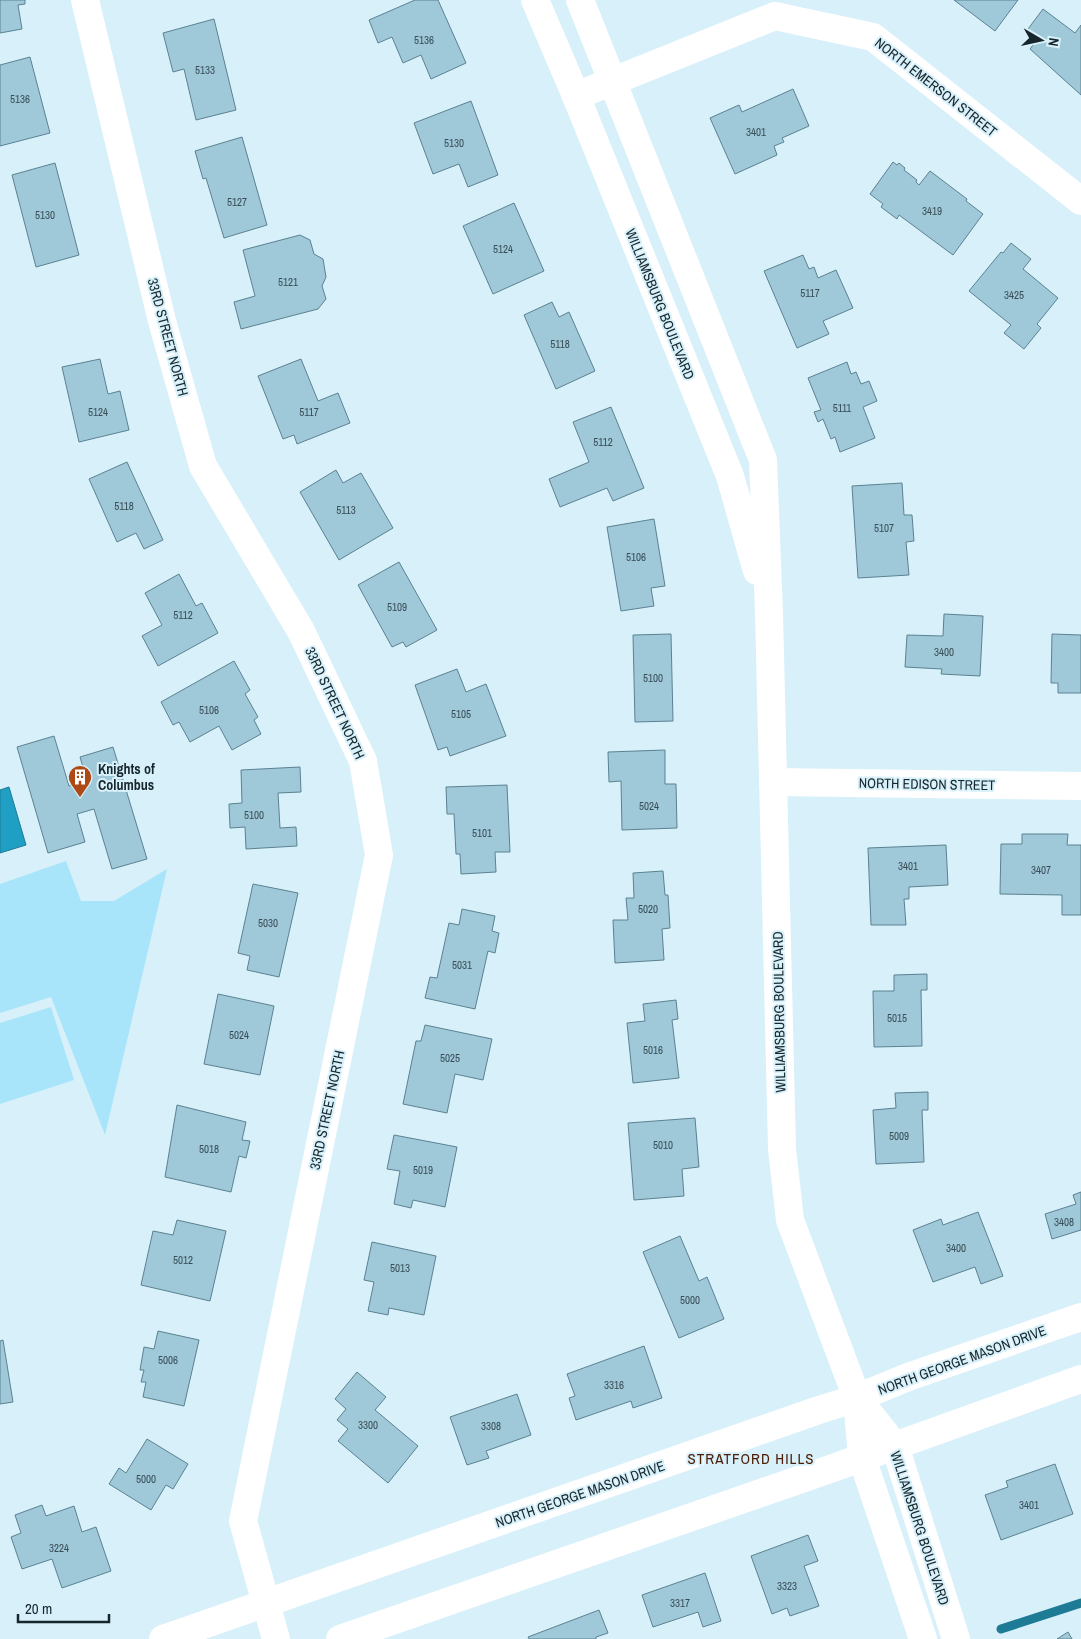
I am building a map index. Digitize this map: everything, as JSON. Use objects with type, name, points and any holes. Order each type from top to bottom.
[{"type":"street","name":"33RD STREET NORTH","points":[[85,0],[162,321],[203,466],[301,631],[363,761],[379,855],[243,1520],[276,1639]]},
{"type":"street","name":"WILLIAMSBURG BOULEVARD","points":[[535,0],[576,96],[730,476],[769,613]]},
{"type":"street","name":"WILLIAMSBURG BOULEVARD","points":[[580,0],[763,460],[774,782],[782,1149],[790,1220],[857,1398],[862,1458],[923,1639]]},
{"type":"street","name":"NORTH EMERSON STREET","points":[[576,96],[775,16],[872,37],[1081,201]]},
{"type":"street","name":"NORTH EDISON STREET","points":[[774,782],[1081,786]]},
{"type":"street","name":"NORTH GEORGE MASON DRIVE","points":[[163,1639],[857,1398],[908,1377],[1081,1317]]},
{"type":"street","points":[[340,1639],[862,1458],[1081,1379]]},
{"type":"street","name":"WILLIAMSBURG BOULEVARD","points":[[857,1398],[895,1446],[956,1639]]},
{"type":"shaded area","points":[[9,787],[26,845],[0,853],[0,790]]},
{"type":"shaded area","points":[[66,861],[81,901],[114,901],[167,869],[105,1135],[51,997],[0,1013],[0,884]]},
{"type":"shaded area","points":[[51,1007],[74,1080],[0,1104],[0,1023]]},
{"type":"building","points":[[0,0],[25,0],[25,4],[18,5],[22,29],[0,33]]},
{"type":"building","points":[[415,0],[438,0],[466,63],[431,79],[421,55],[403,63],[392,37],[378,43],[369,20]]},
{"type":"building","points":[[954,0],[1018,0],[995,31]]},
{"type":"building","points":[[1043,9],[1075,33],[1081,25],[1081,95],[1030,49],[1039,37],[1028,29]]},
{"type":"building","points":[[214,19],[236,110],[196,120],[184,69],[173,72],[163,33]]},
{"type":"building","points":[[30,57],[50,133],[0,146],[0,65]]},
{"type":"building","points":[[793,89],[809,126],[782,138],[784,142],[774,146],[777,155],[735,174],[710,118],[739,105],[742,112]]},
{"type":"building","points":[[471,101],[498,175],[468,187],[459,164],[433,174],[414,123]]},
{"type":"building","points":[[242,137],[267,225],[224,238],[206,178],[203,179],[195,151]]},
{"type":"building","points":[[893,162],[897,165],[899,163],[905,168],[904,170],[917,180],[916,182],[919,185],[930,171],[967,199],[966,201],[983,214],[953,255],[899,215],[897,219],[881,207],[883,204],[870,194]]},
{"type":"building","points":[[55,163],[79,255],[36,267],[12,175]]},
{"type":"building","points":[[514,203],[544,271],[493,294],[463,226]]},
{"type":"building","points":[[300,235],[310,240],[314,254],[323,259],[326,277],[322,286],[326,299],[318,309],[241,329],[234,302],[255,296],[243,250]]},
{"type":"building","points":[[1011,243],[1031,259],[1023,269],[1058,298],[1037,324],[1041,328],[1024,349],[1004,333],[1011,325],[969,291],[1001,252],[1003,253]]},
{"type":"building","points":[[803,255],[809,269],[814,267],[818,278],[836,270],[853,308],[823,321],[829,334],[797,348],[764,271]]},
{"type":"building","points":[[552,302],[559,317],[569,312],[595,371],[556,389],[524,315]]},
{"type":"building","points":[[100,359],[108,394],[120,391],[129,430],[79,442],[62,367]]},
{"type":"building","points":[[301,359],[318,401],[338,393],[350,423],[297,444],[294,435],[283,439],[258,376]]},
{"type":"building","points":[[847,362],[851,374],[856,372],[861,384],[869,381],[877,401],[863,407],[875,438],[840,452],[835,437],[831,439],[823,419],[818,422],[814,412],[821,410],[808,378]]},
{"type":"building","points":[[611,407],[644,488],[613,501],[607,488],[560,507],[549,479],[589,462],[573,422]]},
{"type":"building","points":[[127,462],[163,540],[144,549],[136,533],[117,542],[89,479]]},
{"type":"building","points":[[336,470],[343,483],[361,473],[393,528],[339,560],[300,492]]},
{"type":"building","points":[[902,483],[904,515],[912,515],[914,541],[906,542],[909,575],[858,578],[852,486]]},
{"type":"building","points":[[654,519],[665,586],[651,588],[654,606],[621,611],[607,527]]},
{"type":"building","points":[[399,562],[437,630],[406,647],[403,642],[392,647],[358,585]]},
{"type":"building","points":[[179,574],[196,606],[202,603],[218,633],[158,666],[142,636],[162,625],[145,593]]},
{"type":"building","points":[[944,614],[983,616],[980,676],[941,674],[942,669],[905,667],[907,635],[943,636]]},
{"type":"building","points":[[671,634],[673,721],[635,722],[633,635]]},
{"type":"building","points":[[1052,634],[1081,635],[1081,693],[1058,693],[1058,683],[1051,683]]},
{"type":"building","points":[[234,661],[250,690],[245,694],[258,717],[254,720],[261,734],[232,750],[219,726],[190,742],[179,722],[173,725],[161,702]]},
{"type":"building","points":[[457,669],[466,692],[486,684],[506,736],[450,756],[447,747],[438,750],[415,685]]},
{"type":"building","name":"Knights of Columbus","points":[[54,736],[69,786],[87,781],[80,757],[113,747],[147,859],[112,869],[94,809],[77,814],[85,842],[48,853],[17,747]]},
{"type":"building","points":[[665,750],[665,784],[676,784],[677,828],[622,830],[621,781],[609,782],[608,752]]},
{"type":"building","points":[[300,767],[301,792],[278,793],[280,828],[296,827],[297,846],[246,849],[245,827],[230,828],[229,804],[242,803],[241,770]]},
{"type":"building","points":[[507,785],[510,852],[495,852],[496,872],[461,874],[460,854],[456,854],[454,814],[447,814],[446,787]]},
{"type":"building","points":[[1022,834],[1068,834],[1067,845],[1081,845],[1081,915],[1062,915],[1062,895],[1000,894],[1001,844],[1022,844]]},
{"type":"building","points":[[946,845],[948,885],[909,887],[909,899],[904,899],[906,925],[871,925],[868,848]]},
{"type":"building","points":[[663,871],[665,895],[668,895],[670,928],[662,929],[664,960],[615,963],[613,920],[628,920],[626,898],[634,898],[633,873]]},
{"type":"building","points":[[253,884],[298,893],[279,977],[247,970],[250,956],[238,953]]},
{"type":"building","points":[[462,909],[495,916],[492,931],[499,933],[495,953],[488,951],[475,1009],[425,998],[430,977],[437,978],[449,923],[459,925]]},
{"type":"building","points":[[927,974],[927,990],[921,990],[922,1046],[874,1047],[873,991],[894,991],[894,975]]},
{"type":"building","points":[[218,994],[274,1006],[260,1075],[204,1064]]},
{"type":"building","points":[[676,1000],[678,1019],[672,1020],[679,1078],[633,1083],[627,1023],[645,1021],[643,1004]]},
{"type":"building","points":[[425,1025],[492,1039],[483,1080],[455,1074],[447,1113],[403,1104],[416,1041],[421,1041]]},
{"type":"building","points":[[928,1092],[928,1110],[922,1110],[924,1162],[876,1164],[873,1110],[896,1108],[895,1093]]},
{"type":"building","points":[[177,1105],[246,1122],[242,1140],[250,1141],[246,1158],[239,1156],[231,1192],[165,1177]]},
{"type":"building","points":[[695,1118],[699,1167],[682,1169],[684,1196],[634,1200],[628,1123]]},
{"type":"building","points":[[394,1135],[457,1147],[445,1207],[413,1200],[411,1208],[394,1204],[400,1171],[387,1169]]},
{"type":"building","points":[[1081,1192],[1081,1230],[1052,1239],[1045,1214],[1076,1204],[1073,1195]]},
{"type":"building","points":[[978,1212],[1003,1276],[981,1284],[975,1267],[933,1282],[913,1230],[941,1219],[943,1225]]},
{"type":"building","points":[[177,1220],[226,1231],[210,1301],[141,1285],[153,1231],[173,1235]]},
{"type":"building","points":[[680,1236],[699,1281],[707,1277],[724,1319],[679,1338],[643,1252]]},
{"type":"building","points":[[372,1242],[436,1256],[424,1315],[389,1308],[388,1315],[368,1311],[374,1282],[364,1280]]},
{"type":"building","points":[[158,1331],[199,1340],[184,1406],[143,1397],[146,1382],[141,1382],[144,1370],[140,1370],[144,1347],[154,1349]]},
{"type":"building","points":[[3,1340],[13,1402],[0,1404],[0,1341]]},
{"type":"building","points":[[644,1346],[662,1398],[633,1408],[631,1401],[576,1420],[569,1398],[575,1396],[567,1374]]},
{"type":"building","points":[[357,1372],[386,1397],[375,1410],[418,1446],[388,1483],[338,1441],[348,1429],[337,1420],[346,1409],[335,1399]]},
{"type":"building","points":[[517,1394],[531,1435],[486,1451],[489,1458],[467,1465],[450,1417]]},
{"type":"building","points":[[147,1439],[188,1464],[173,1489],[166,1485],[151,1510],[109,1484],[119,1468],[126,1473]]},
{"type":"building","points":[[1055,1464],[1073,1514],[1001,1540],[985,1495],[1008,1487],[1006,1481]]},
{"type":"building","points":[[42,1505],[46,1516],[74,1506],[82,1532],[96,1527],[111,1571],[62,1588],[52,1559],[22,1569],[11,1537],[21,1533],[15,1515]]},
{"type":"building","points":[[808,1535],[818,1561],[804,1566],[819,1606],[790,1616],[787,1608],[772,1614],[751,1556]]},
{"type":"building","points":[[705,1573],[721,1621],[703,1627],[698,1612],[653,1627],[642,1595]]},
{"type":"building","points":[[599,1610],[608,1633],[596,1637],[596,1639],[529,1639],[528,1637]]},
{"type":"building","points":[[1068,1632],[1072,1639],[1057,1639]]},
{"type":"waterway","points":[[1001,1629],[1081,1603]]},
{"type":"place","name":"Knights of Columbus","points":[[80,798]]},
{"type":"district","name":"STRATFORD HILLS","points":[[751,1458]]}]
